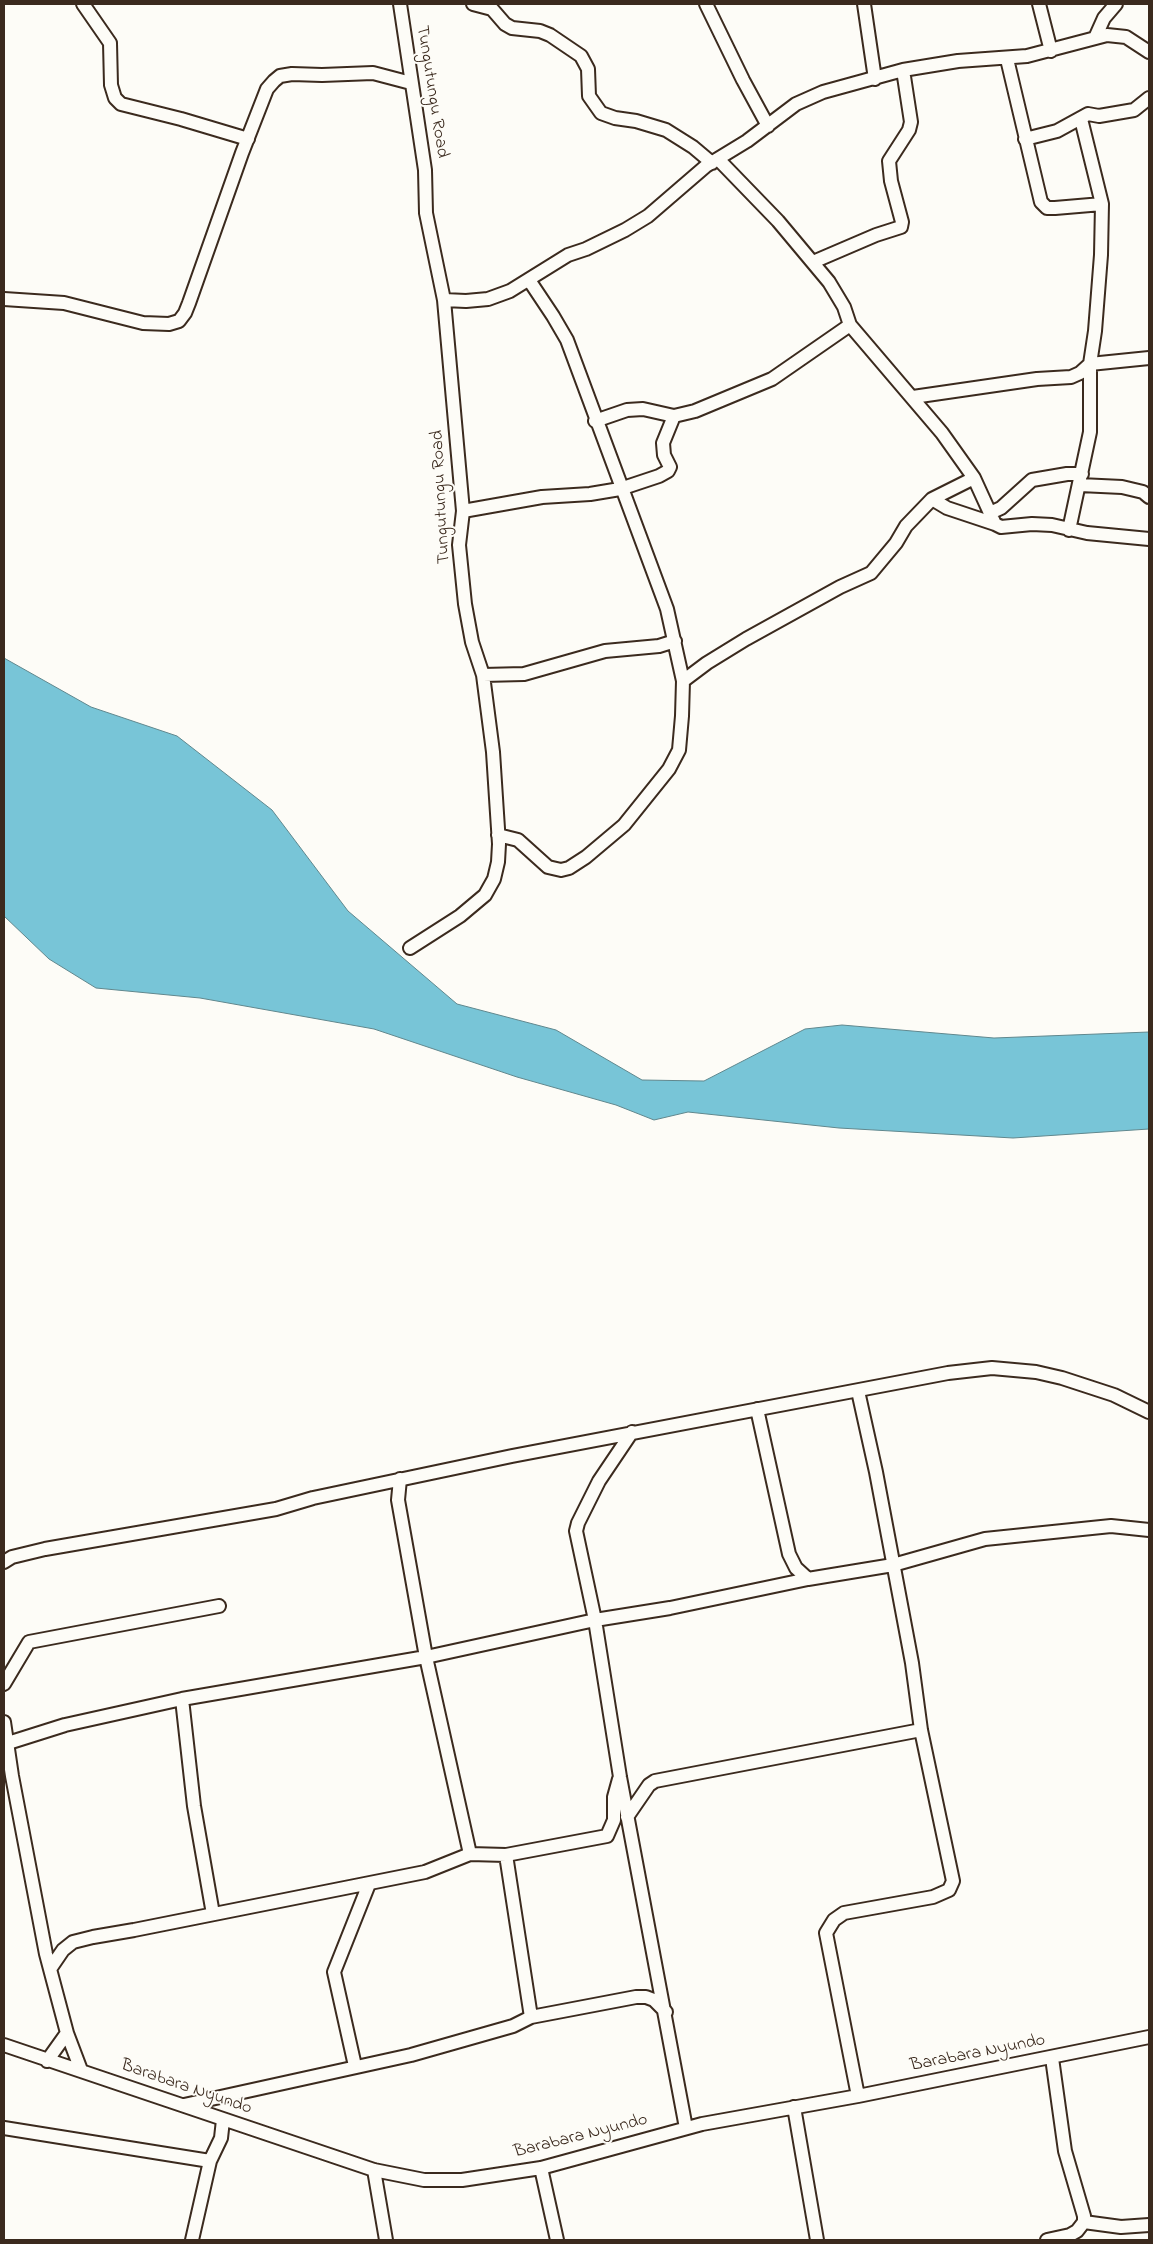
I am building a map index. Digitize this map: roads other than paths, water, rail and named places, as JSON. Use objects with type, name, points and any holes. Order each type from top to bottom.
[{"type":"street","points":[[83,4],[110,43],[111,85],[115,98],[121,104],[248,139]]},
{"type":"street","name":"Tungutungu Road","points":[[400,4],[410,83],[425,170],[426,213],[444,300],[463,511],[459,545],[465,604],[472,642],[483,675],[493,752],[498,835],[498,862],[494,879],[485,896],[460,916],[410,948]]},
{"type":"street","points":[[473,4],[492,9],[505,24],[512,28],[550,35],[581,56],[588,69],[589,96],[601,113],[615,118],[636,120],[666,130],[715,161],[778,221],[829,282],[844,307],[850,325],[942,433],[974,478],[993,519],[1001,527],[1032,524],[1052,525],[1069,530],[1149,539]]},
{"type":"street","points":[[706,4],[768,126]]},
{"type":"street","points":[[864,4],[875,79]]},
{"type":"street","points":[[1039,4],[1051,51]]},
{"type":"street","points":[[1096,38],[1104,18],[1116,4]]},
{"type":"street","points":[[444,300],[466,301],[488,298],[510,291],[564,258],[625,230],[648,216],[687,182],[768,126],[796,104],[824,92],[903,70],[958,61],[1007,58],[1051,51],[1107,35],[1126,37],[1149,52]]},
{"type":"street","points":[[1007,58],[1024,139],[1041,202],[1047,208],[1102,204]]},
{"type":"street","points":[[813,262],[876,235],[901,227],[902,222],[889,167],[890,161],[909,130],[911,122],[903,70]]},
{"type":"street","points":[[4,299],[64,304],[142,323],[169,324],[178,320],[185,313],[190,303],[267,89],[280,76],[285,74],[373,74],[410,83]]},
{"type":"street","points":[[1024,139],[1057,131],[1090,113],[1099,116],[1134,110],[1149,98]]},
{"type":"street","points":[[1069,530],[1090,432],[1090,364],[1095,331],[1102,204],[1081,119]]},
{"type":"street","points":[[498,835],[518,840],[533,855],[554,870],[569,868],[586,857],[624,825],[674,761],[679,750],[681,738],[683,681],[667,609],[620,489],[567,340],[529,280]]},
{"type":"street","points":[[595,421],[627,410],[643,409],[674,416],[696,411],[772,379],[850,325]]},
{"type":"street","points":[[913,397],[1030,380],[1071,377],[1080,373],[1090,364],[1149,358]]},
{"type":"street","points":[[463,511],[542,497],[590,494],[642,483],[668,471],[670,467],[664,455],[663,443],[674,416]]},
{"type":"street","points":[[993,519],[1032,480],[1067,474],[1081,480],[1143,492],[1149,497]]},
{"type":"street","points":[[683,681],[707,663],[746,639],[840,587],[871,573],[896,543],[906,526],[932,499],[974,478]]},
{"type":"street","points":[[932,499],[947,508],[993,519]]},
{"type":"street","points":[[483,675],[524,674],[604,650],[659,646],[675,641]]},
{"type":"street","points":[[4,1562],[12,1557],[45,1549],[276,1509],[313,1498],[400,1479],[632,1432],[948,1373],[1008,1368],[1062,1378],[1114,1396],[1149,1412]]},
{"type":"street","points":[[858,1391],[876,1472],[912,1663],[921,1730],[951,1871],[952,1887],[945,1893],[933,1897],[844,1913],[834,1920],[826,1933],[858,2096]]},
{"type":"street","points":[[757,1409],[789,1554],[796,1568],[808,1579]]},
{"type":"street","points":[[632,1432],[599,1480],[576,1531],[595,1620],[620,1777],[666,2012],[686,2128]]},
{"type":"street","points":[[400,1479],[398,1500],[426,1657],[470,1854]]},
{"type":"street","points":[[8,1743],[65,1726],[182,1699],[426,1657],[595,1620],[670,1608],[808,1579],[893,1565],[986,1539],[1111,1526],[1149,1530]]},
{"type":"street","points":[[4,1684],[29,1642],[219,1606]]},
{"type":"street","points":[[182,1699],[194,1806],[213,1914]]},
{"type":"street","points":[[4,1722],[8,1743],[8,1777],[50,1970],[67,2034],[81,2070]]},
{"type":"street","points":[[628,1817],[649,1785],[655,1781],[921,1730]]},
{"type":"street","points":[[50,1970],[63,1950],[73,1942],[93,1936],[425,1872],[470,1854],[506,1855],[608,1836],[614,1820],[614,1797],[620,1777]]},
{"type":"street","points":[[506,1855],[531,2017]]},
{"type":"street","points":[[355,2066],[334,1972],[369,1884]]},
{"type":"street","points":[[184,2105],[411,2055],[513,2026],[531,2017],[641,1996],[654,2000],[666,2012]]},
{"type":"street","points":[[47,2061],[67,2034]]},
{"type":"street","name":"Barabara Nyundo","points":[[4,2045],[374,2170],[424,2180],[452,2180],[541,2168],[686,2128],[1052,2058],[1149,2037]]},
{"type":"street","points":[[1052,2058],[1065,2151],[1083,2211],[1084,2222]]},
{"type":"street","points":[[794,2107],[817,2240]]},
{"type":"street","points":[[192,2240],[210,2161],[221,2138],[223,2120]]},
{"type":"street","points":[[4,2128],[210,2161]]},
{"type":"street","points":[[541,2168],[557,2240]]},
{"type":"street","points":[[374,2170],[386,2240]]},
{"type":"street","points":[[1084,2222],[1121,2228],[1149,2225]]},
{"type":"street","points":[[1047,2240],[1070,2235],[1084,2222]]},
{"type":"water","points":[[4,658],[91,707],[177,736],[272,810],[348,911],[457,1004],[556,1030],[642,1080],[704,1081],[805,1029],[842,1025],[994,1038],[1149,1032],[1149,1129],[1013,1138],[839,1128],[688,1112],[654,1120],[616,1105],[517,1077],[374,1029],[200,998],[96,988],[49,959],[4,916]]}]
